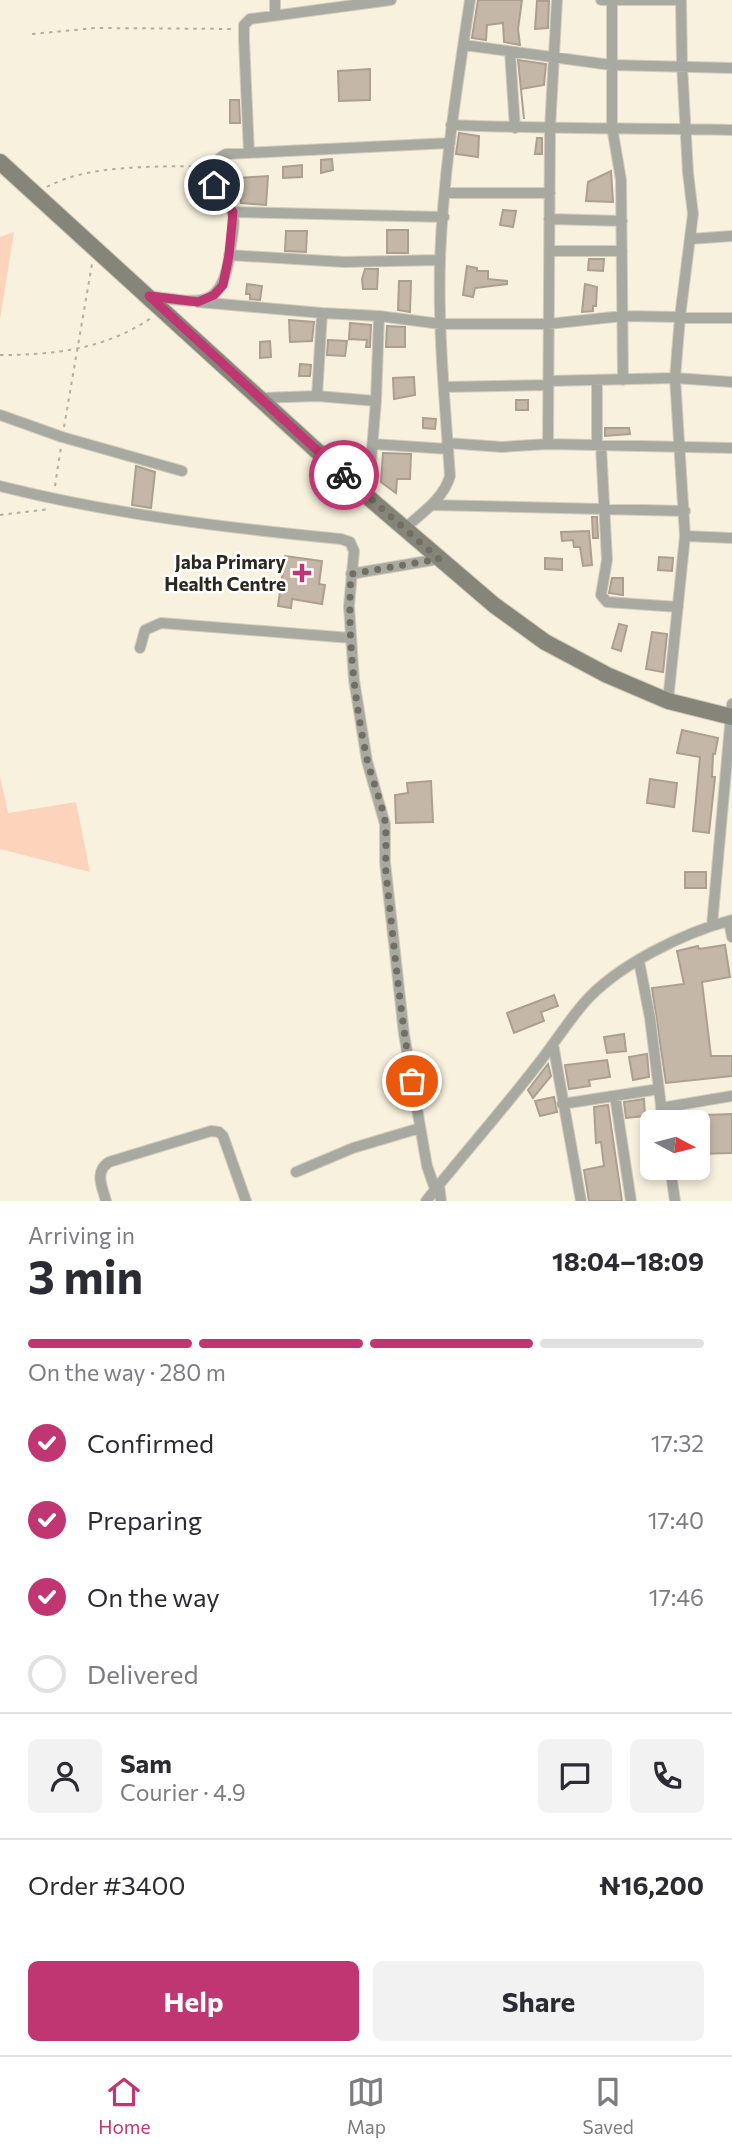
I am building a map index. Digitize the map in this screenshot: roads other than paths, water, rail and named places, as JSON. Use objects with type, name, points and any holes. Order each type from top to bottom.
[{"type":"main road","points":[[0,162],[368,496],[494,605],[545,642],[607,676],[668,701],[732,717]]},
{"type":"street","points":[[275,0],[275,15]]},
{"type":"street","points":[[249,153],[244,25],[250,19],[342,3],[391,0]]},
{"type":"street","points":[[405,528],[431,505],[447,486],[450,475],[440,324],[440,260],[451,125],[471,0]]},
{"type":"street","points":[[548,444],[550,129],[557,0]]},
{"type":"street","points":[[601,0],[679,0],[685,129],[693,214],[680,317],[676,378],[685,536],[668,701]]},
{"type":"street","points":[[612,0],[612,127],[621,180],[623,380]]},
{"type":"street","points":[[464,45],[611,65],[732,68]]},
{"type":"street","points":[[510,52],[515,128]]},
{"type":"street","points":[[451,125],[550,129],[612,127],[732,130]]},
{"type":"street","points":[[198,302],[214,295],[223,285],[229,255],[233,212],[214,185],[214,166],[219,158],[226,154],[450,143]]},
{"type":"street","points":[[445,193],[550,193]]},
{"type":"street","points":[[233,212],[444,217]]},
{"type":"street","points":[[549,219],[622,221]]},
{"type":"street","points":[[690,239],[732,236]]},
{"type":"street","points":[[549,251],[622,251]]},
{"type":"street","points":[[229,255],[344,262],[440,260]]},
{"type":"street","points":[[149,296],[379,316],[440,324],[548,324],[623,316],[732,318]]},
{"type":"street","points":[[317,396],[322,313]]},
{"type":"street","points":[[368,496],[376,401],[379,316]]},
{"type":"street","points":[[444,387],[676,378],[732,382]]},
{"type":"street","points":[[597,380],[607,560],[601,595],[603,600],[678,607]]},
{"type":"street","points":[[261,398],[317,396],[376,401]]},
{"type":"street","points":[[0,415],[62,437],[182,471]]},
{"type":"street","points":[[373,444],[732,447]]},
{"type":"street","points":[[0,486],[158,517],[350,542],[354,551],[349,606],[354,680],[368,761],[385,824],[385,862],[404,1034],[426,1166],[441,1201]]},
{"type":"street","points":[[431,505],[685,511]]},
{"type":"street","points":[[685,536],[732,538]]},
{"type":"street","points":[[351,574],[439,559]]},
{"type":"street","points":[[140,648],[145,630],[160,623],[351,638]]},
{"type":"street","points":[[712,925],[728,792],[732,704]]},
{"type":"street","points":[[426,1201],[585,1002],[605,984],[680,938],[712,925],[731,921],[732,937]]},
{"type":"street","points":[[639,961],[662,1108],[732,1096]]},
{"type":"street","points":[[552,1044],[581,1201]]},
{"type":"street","points":[[562,1104],[659,1089]]},
{"type":"street","points":[[615,1096],[631,1201]]},
{"type":"street","points":[[296,1172],[353,1148],[420,1128]]},
{"type":"street","points":[[106,1201],[99,1174],[102,1166],[108,1162],[211,1131],[219,1132],[223,1136],[246,1201]]},
{"type":"street","points":[[672,1180],[675,1201]]},
{"type":"place","name":"Jaba Primary Health Centre","points":[[302,573]]}]
